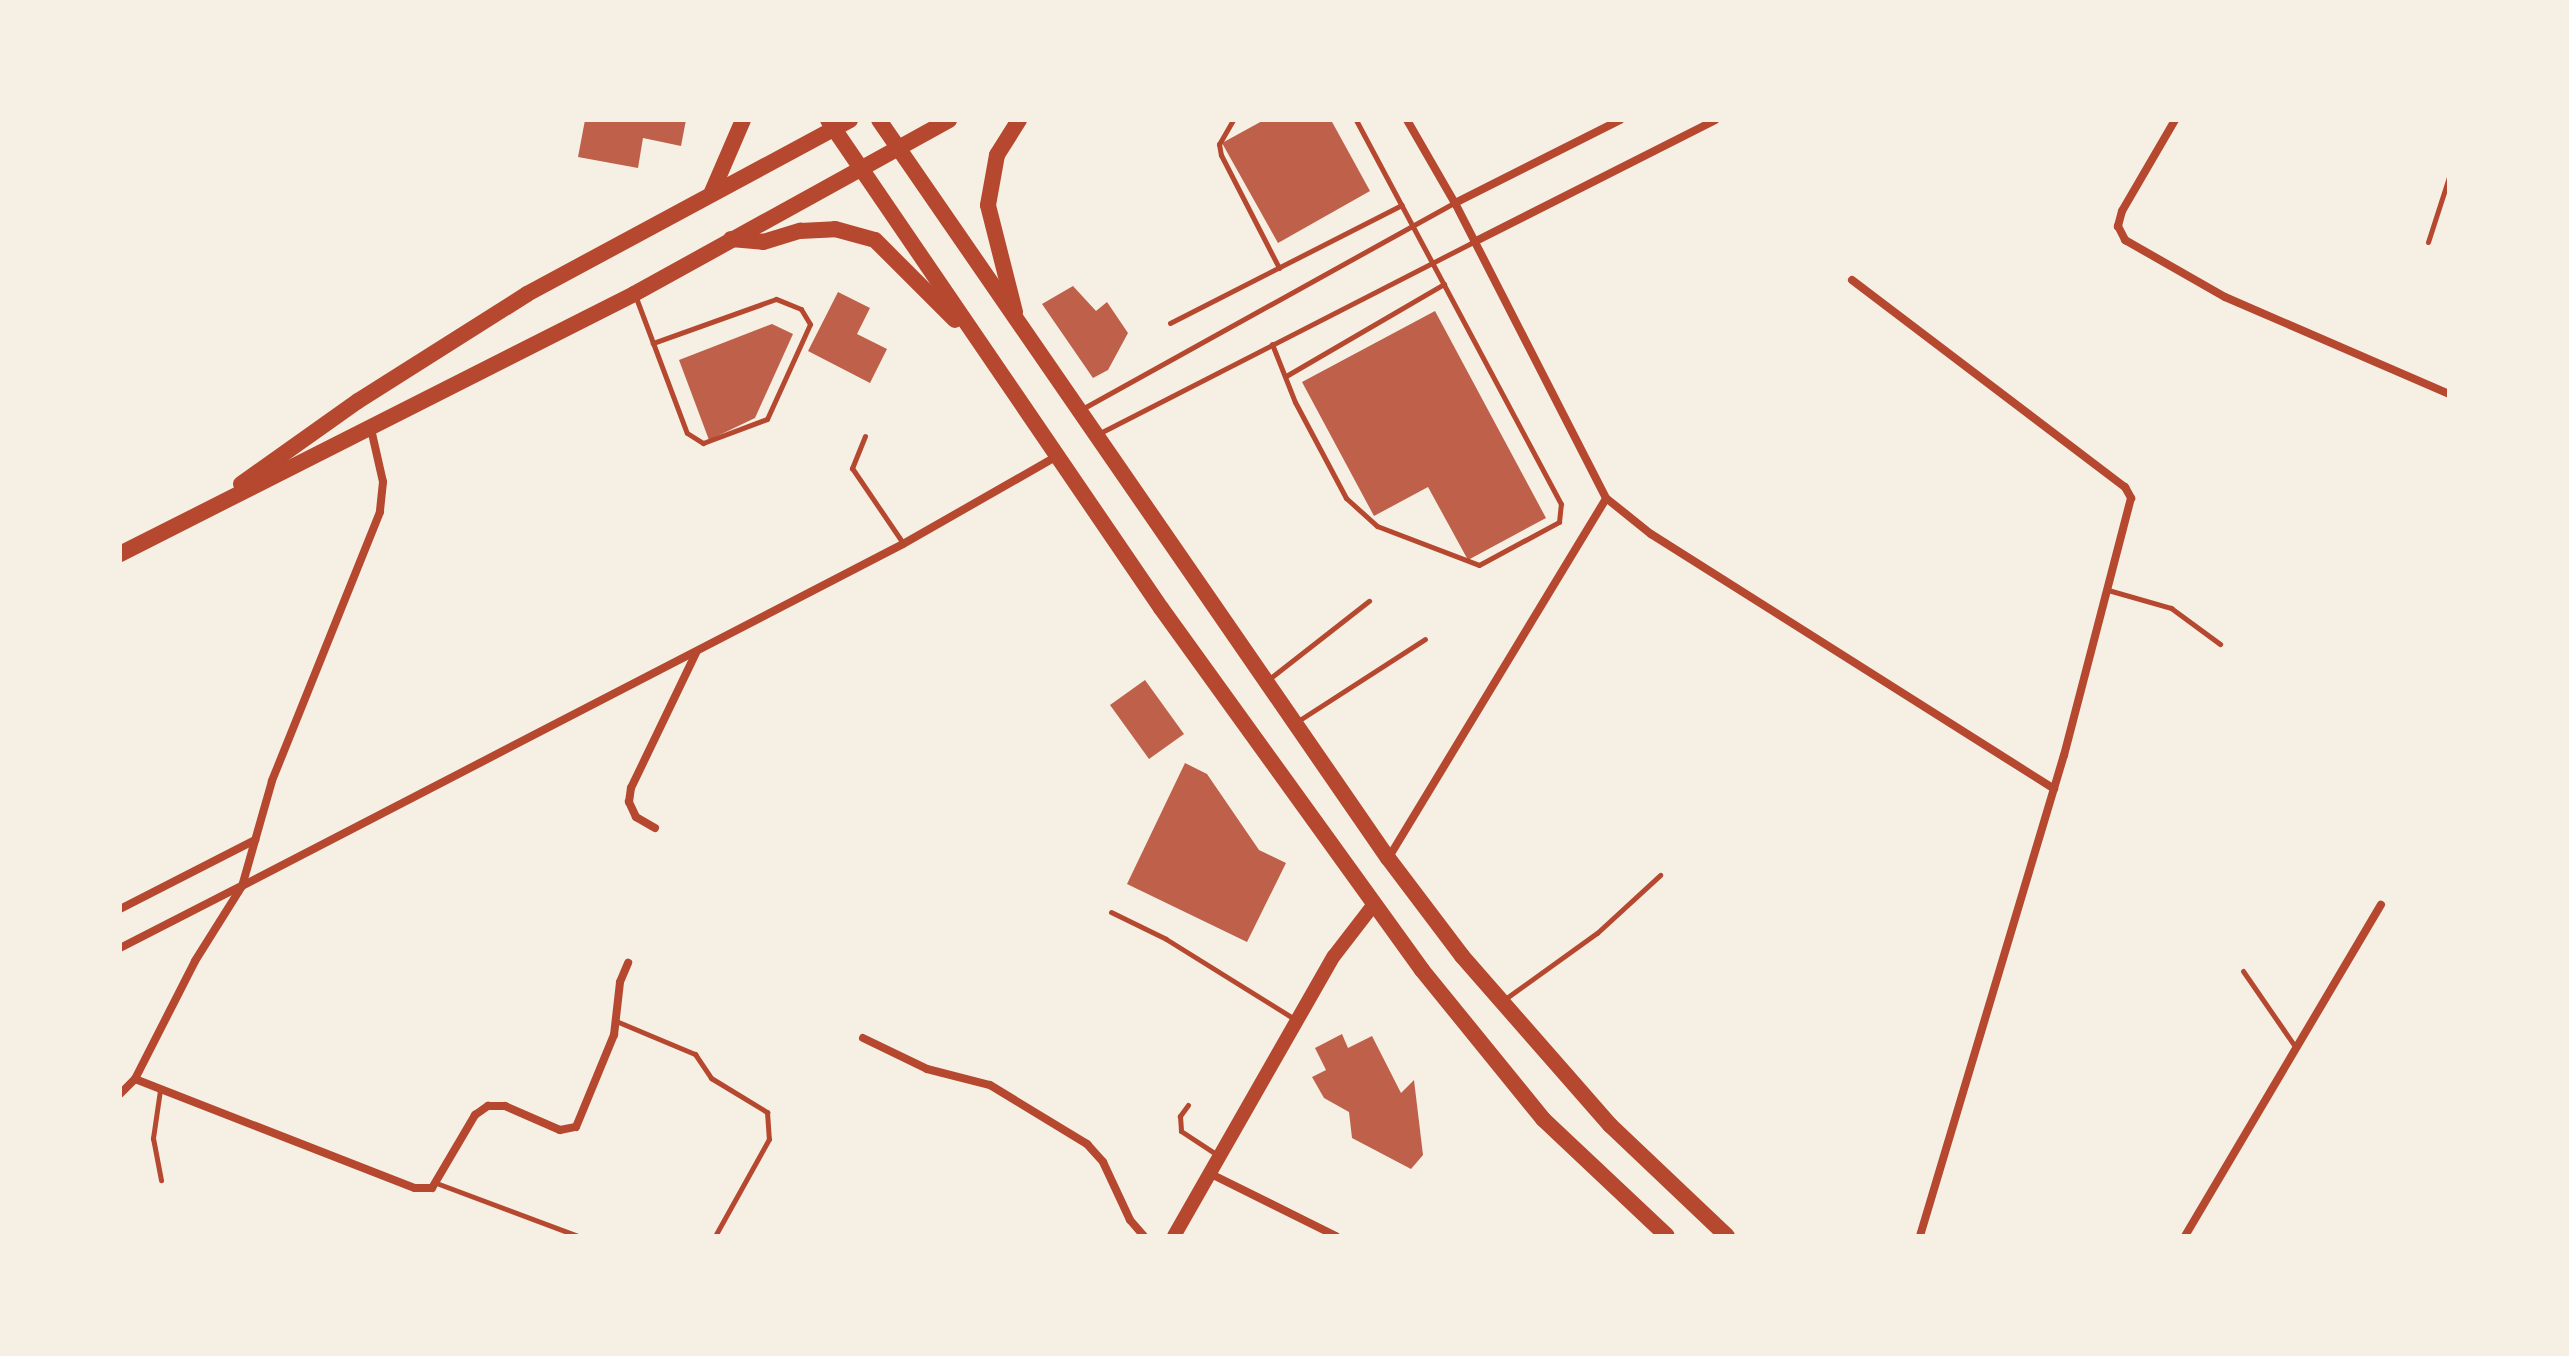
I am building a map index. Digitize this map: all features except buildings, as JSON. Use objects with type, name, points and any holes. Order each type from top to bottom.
[{"type":"main road","points":[[712,192],[743,120]]},
{"type":"main road","points":[[201,512],[358,401],[501,311],[831,124],[850,120]]},
{"type":"main road","points":[[879,120],[1388,858],[1500,1002],[1610,1125],[1727,1236]]},
{"type":"main road","points":[[120,554],[634,294],[949,120]]},
{"type":"main road","points":[[1016,319],[988,205],[997,155],[1019,120]]},
{"type":"main road","points":[[831,124],[974,337],[1374,904],[1507,1080],[1667,1236]]},
{"type":"main road","points":[[731,239],[763,242],[800,231],[835,229],[875,240],[974,337]]},
{"type":"main road","points":[[1174,1236],[1334,956],[1374,904]]},
{"type":"street","points":[[1407,120],[1455,203],[1606,498],[1651,534],[2054,789]]},
{"type":"street","points":[[1455,203],[1620,120]]},
{"type":"street","points":[[1474,242],[1715,120]]},
{"type":"street","points":[[2175,120],[2122,211],[2118,226],[2125,240],[2225,297],[2449,394]]},
{"type":"street","points":[[1852,280],[2129,492],[2131,504],[2054,789],[1920,1236]]},
{"type":"street","points":[[120,1094],[135,1079],[195,961],[247,873],[272,781],[380,512],[383,482],[371,429]]},
{"type":"street","points":[[120,948],[903,544],[1057,456]]},
{"type":"street","points":[[1388,858],[1606,498]]},
{"type":"street","points":[[655,828],[636,817],[629,802],[631,788],[696,652]]},
{"type":"street","points":[[120,909],[255,840]]},
{"type":"street","points":[[2185,1236],[2294,1045],[2381,905]]},
{"type":"street","points":[[135,1079],[415,1188],[439,1184],[475,1115],[488,1106],[505,1106],[560,1130],[576,1127],[616,1021],[620,982],[628,963]]},
{"type":"street","points":[[863,1038],[927,1069],[990,1085],[1087,1144],[1103,1162],[1130,1220],[1144,1236]]},
{"type":"street","points":[[1211,1174],[1336,1236]]},
{"type":"lane","points":[[1233,120],[1219,144],[1221,155],[1279,268]]},
{"type":"lane","points":[[1272,344],[1346,498],[1377,526],[1479,565],[1554,526],[1562,516],[1561,504],[1356,120]]},
{"type":"lane","points":[[2428,242],[2449,177]]},
{"type":"lane","points":[[1080,410],[1415,229],[1455,203]]},
{"type":"lane","points":[[1170,323],[1402,205]]},
{"type":"lane","points":[[1097,435],[1474,242]]},
{"type":"lane","points":[[1286,376],[1444,284]]},
{"type":"lane","points":[[634,294],[687,433],[703,443],[767,419],[810,324],[801,309],[776,299],[653,343]]},
{"type":"lane","points":[[865,436],[852,468],[903,544]]},
{"type":"lane","points":[[2108,590],[2171,608],[2220,644]]},
{"type":"lane","points":[[1266,682],[1369,601]]},
{"type":"lane","points":[[1295,724],[1425,639]]},
{"type":"lane","points":[[1500,1002],[1597,933],[1660,875]]},
{"type":"lane","points":[[1111,912],[1166,939],[1297,1020]]},
{"type":"lane","points":[[2243,971],[2294,1045]]},
{"type":"lane","points":[[616,1021],[695,1054],[711,1078],[767,1112],[769,1139],[715,1236]]},
{"type":"lane","points":[[160,1090],[153,1138],[161,1180]]},
{"type":"lane","points":[[1188,1105],[1180,1116],[1181,1131],[1221,1157]]},
{"type":"lane","points":[[439,1184],[578,1236]]}]
